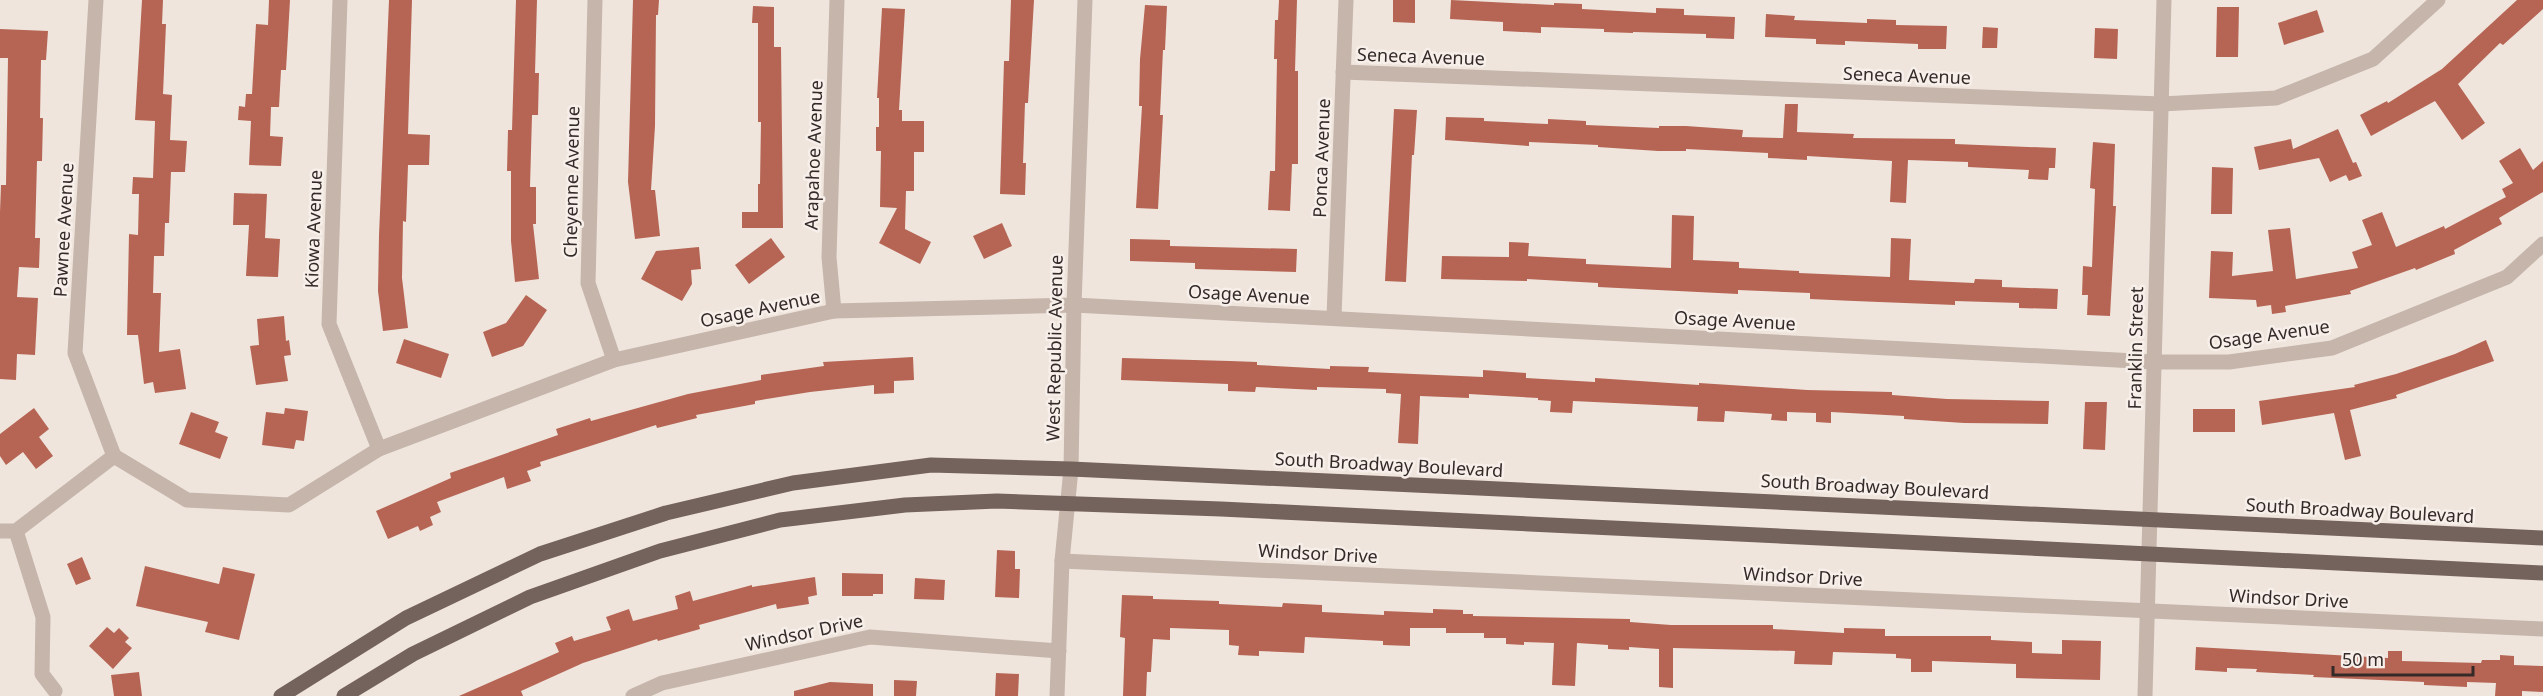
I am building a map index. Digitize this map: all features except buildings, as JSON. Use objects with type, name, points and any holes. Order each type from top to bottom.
[{"type":"main road","name":"South Broadway Boulevard","points":[[281,696],[406,618],[540,554],[666,513],[793,483],[931,465],[1071,469],[2543,538]]},
{"type":"main road","points":[[344,696],[413,654],[530,597],[660,550],[780,520],[895,506],[997,501],[1069,503],[2543,573]]},
{"type":"street","name":"Pawnee Avenue","points":[[96,0],[75,353],[114,456]]},
{"type":"street","name":"Kiowa Avenue","points":[[340,0],[329,324],[379,449]]},
{"type":"street","name":"Cheyenne Avenue","points":[[595,0],[588,283],[614,360]]},
{"type":"street","name":"Arapahoe Avenue","points":[[834,311],[829,257],[837,0]]},
{"type":"street","name":"West Republic Avenue","points":[[1057,696],[1062,561],[1071,469],[1074,305],[1085,0]]},
{"type":"street","name":"Ponca Avenue","points":[[1334,317],[1346,0]]},
{"type":"street","name":"Franklin Street","points":[[2145,696],[2164,0]]},
{"type":"street","name":"Seneca Avenue","points":[[1343,72],[2161,104],[2276,99],[2373,59],[2438,0]]},
{"type":"street","name":"Osage Avenue","points":[[114,456],[187,500],[289,505],[379,449],[614,360],[834,311],[1074,305],[2154,362],[2229,362],[2332,348],[2507,277],[2543,244]]},
{"type":"street","points":[[0,531],[16,531],[114,456]]},
{"type":"street","points":[[16,531],[43,617],[42,674],[55,691]]},
{"type":"street","name":"Windsor Drive","points":[[1062,561],[2543,629]]},
{"type":"street","name":"Windsor Drive","points":[[633,696],[662,683],[870,637],[1059,651]]}]
